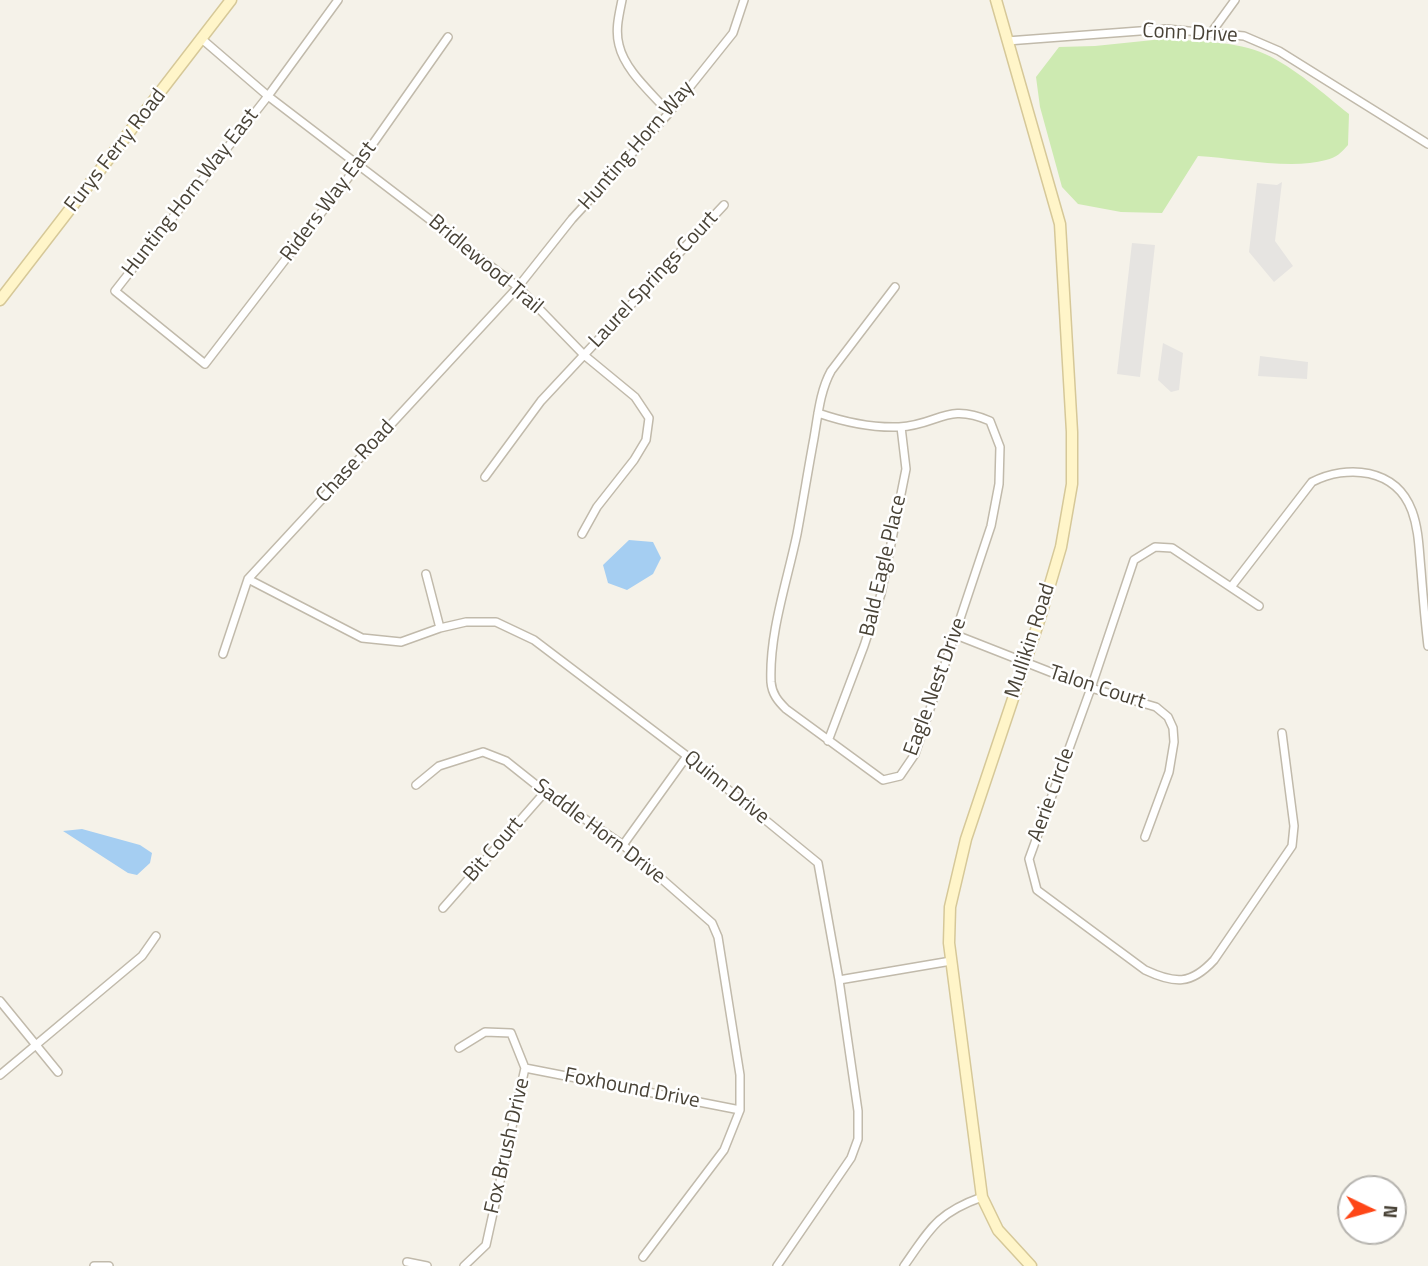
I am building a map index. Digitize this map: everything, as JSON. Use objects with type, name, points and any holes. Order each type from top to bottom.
[{"type":"street","name":"Furys Ferry Road","points":[[0,300],[203,40],[231,0]]},
{"type":"street","name":"Hunting Horn Way East","points":[[205,364],[115,291],[268,96],[338,0]]},
{"type":"street","points":[[622,0],[617,27],[623,60],[669,113]]},
{"type":"street","name":"Hunting Horn Way","points":[[518,287],[572,219],[669,113],[733,33],[744,0]]},
{"type":"street","name":"Mullikin Road","points":[[996,0],[1060,224],[1072,432],[1072,484],[1066,523],[1041,615],[966,839],[950,907],[951,961],[982,1197],[998,1230],[1031,1266]]},
{"type":"street","points":[[1211,33],[1235,0]]},
{"type":"street","name":"Conn Drive","points":[[1007,41],[1166,29],[1244,36],[1279,51],[1428,144]]},
{"type":"street","name":"Riders Way East","points":[[205,364],[358,165],[448,37]]},
{"type":"street","name":"Bridlewood Trail","points":[[203,40],[268,96],[518,287],[584,355],[635,397],[649,418],[646,440],[634,460],[597,507],[582,534]]},
{"type":"street","name":"Laurel Springs Court","points":[[485,477],[541,401],[724,205]]},
{"type":"street","name":"Chase Road","points":[[223,654],[248,579],[518,287]]},
{"type":"street","name":"Eagle Nest Drive","points":[[818,413],[849,424],[901,427],[961,412],[990,421],[1000,447],[999,484],[991,526],[915,754],[900,776],[883,779],[828,741],[776,699],[771,686],[771,662],[776,632],[818,413],[825,383],[831,371],[895,287]]},
{"type":"street","name":"Bald Eagle Place","points":[[828,741],[881,594],[906,469],[901,427]]},
{"type":"street","points":[[1231,587],[1311,482],[1327,474],[1361,471],[1379,476],[1397,489],[1411,508],[1417,529],[1427,646]]},
{"type":"street","name":"Aerie Circle","points":[[1259,606],[1172,548],[1155,547],[1134,560],[1029,859],[1037,890],[1145,970],[1164,979],[1182,980],[1200,975],[1214,960],[1292,846],[1294,826],[1282,733]]},
{"type":"street","points":[[426,574],[440,628]]},
{"type":"street","name":"Quinn Drive","points":[[248,579],[362,638],[401,642],[466,622],[496,622],[534,640],[687,756],[818,863],[839,980],[858,1111],[858,1139],[851,1158],[777,1266]]},
{"type":"street","name":"Talon Court","points":[[956,635],[1091,688],[1156,707],[1168,717],[1173,728],[1174,742],[1169,772],[1145,837]]},
{"type":"street","name":"Saddle Horn Drive","points":[[416,785],[439,766],[483,751],[506,761],[545,792],[623,845],[712,923],[718,937],[740,1075],[740,1110],[724,1150],[643,1258]]},
{"type":"street","points":[[623,845],[687,756]]},
{"type":"street","name":"Bit Court","points":[[443,908],[545,792]]},
{"type":"street","points":[[0,1076],[142,956],[156,936]]},
{"type":"street","points":[[839,980],[951,961]]},
{"type":"street","points":[[0,1001],[58,1072]]},
{"type":"street","name":"Fox Brush Drive","points":[[459,1048],[485,1032],[511,1034],[525,1068],[486,1245],[464,1266]]},
{"type":"street","name":"Foxhound Drive","points":[[525,1068],[740,1110]]},
{"type":"street","points":[[904,1266],[936,1222],[960,1205],[982,1197]]},
{"type":"street","points":[[407,1262],[427,1266]]},
{"type":"street","points":[[94,1266],[109,1266]]},
{"type":"green space","points":[[1163,39],[1229,44],[1276,59],[1349,114],[1348,145],[1333,158],[1312,163],[1280,164],[1198,156],[1162,213],[1121,212],[1078,204],[1062,187],[1040,107],[1036,77],[1059,47]]},
{"type":"shaded area","points":[[1282,182],[1275,241],[1293,266],[1274,282],[1249,252],[1257,183],[1277,185]]},
{"type":"shaded area","points":[[1132,243],[1155,245],[1140,377],[1117,374]]},
{"type":"shaded area","points":[[1163,343],[1183,353],[1179,390],[1171,392],[1158,380]]},
{"type":"shaded area","points":[[1260,356],[1308,362],[1307,379],[1258,376]]},
{"type":"water","points":[[629,540],[653,542],[661,558],[653,574],[627,590],[608,583],[603,565]]},
{"type":"water","points":[[82,829],[140,845],[152,853],[150,863],[137,875],[128,873],[63,831]]}]
